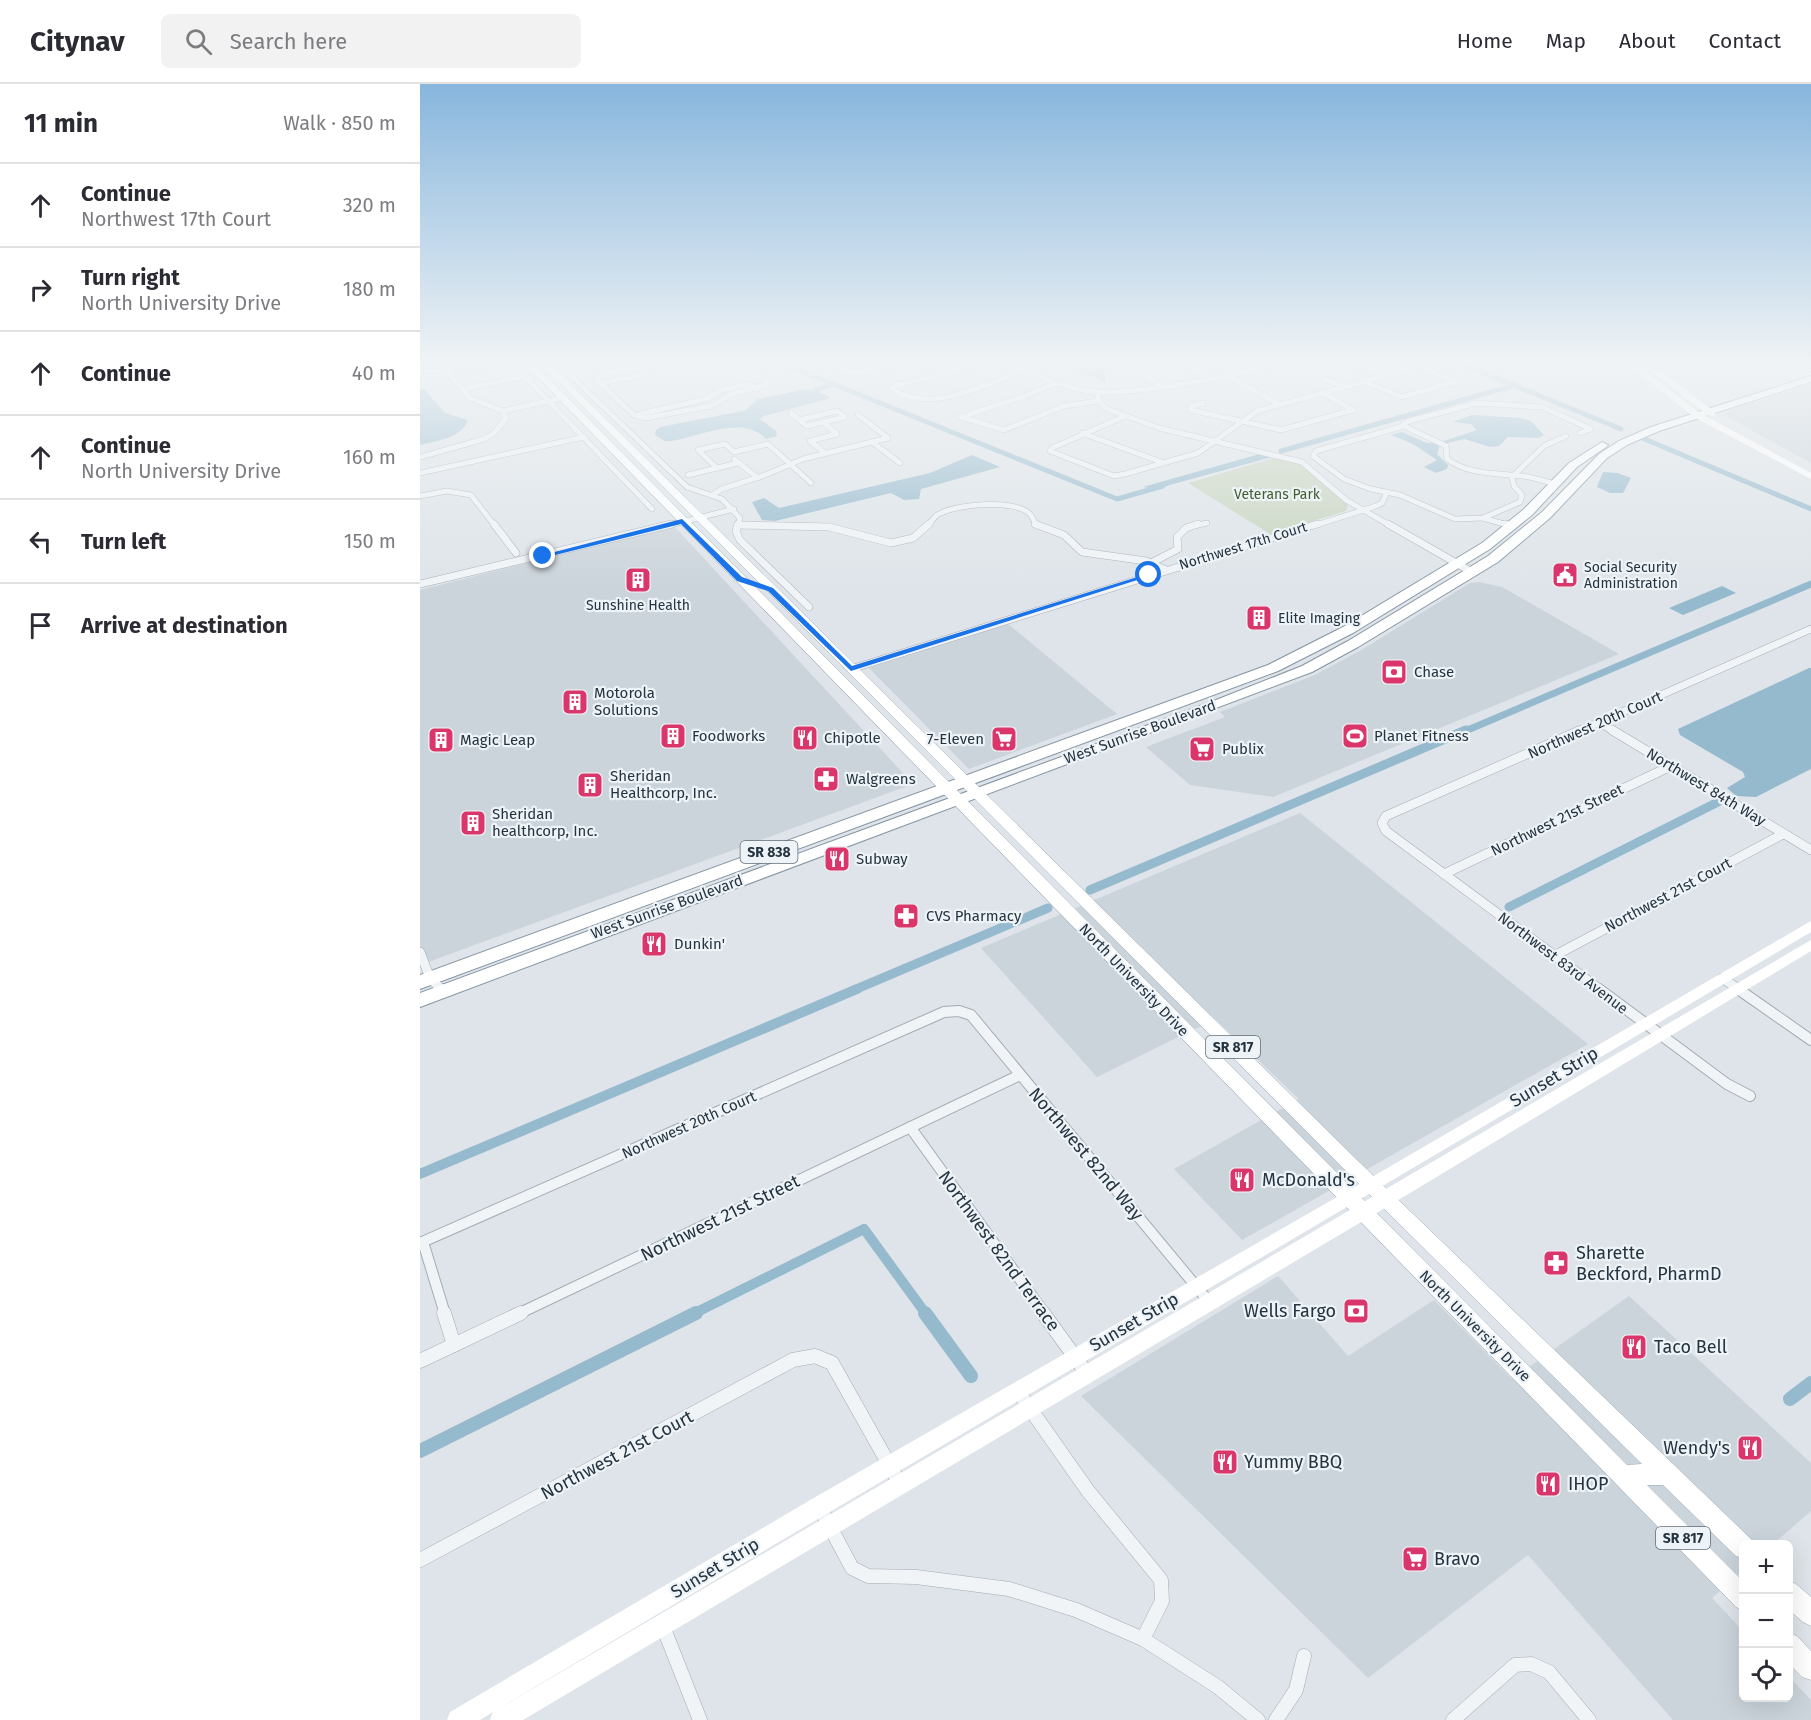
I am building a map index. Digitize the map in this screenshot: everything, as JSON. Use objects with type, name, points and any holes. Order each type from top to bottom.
[{"type":"highway","name":"West Sunrise Boulevard","points":[[951,793],[964,780],[1274,668],[1348,630],[1459,564],[1512,526],[1573,465],[1629,436]]},
{"type":"highway","name":"West Sunrise Boulevard","points":[[420,1000],[431,984],[951,793],[977,792],[1308,669],[1364,638],[1472,572],[1521,537],[1623,438]]},
{"type":"main road","name":"North University Drive","points":[[599,436],[1739,1595]]},
{"type":"main road","name":"North University Drive","points":[[617,436],[1379,1192],[1739,1544]]},
{"type":"main road","points":[[740,579],[771,589]]},
{"type":"main road","points":[[831,671],[851,669]]},
{"type":"main road","points":[[831,671],[864,681]]},
{"type":"main road","points":[[1623,1476],[1659,1473],[1669,1475]]},
{"type":"main road","points":[[1790,1594],[1811,1614]]},
{"type":"main road","points":[[1791,1648],[1811,1668]]},
{"type":"street","points":[[420,458],[489,436]]},
{"type":"street","points":[[633,436],[687,487],[715,496],[732,507],[740,518],[736,531],[740,540],[809,607]]},
{"type":"street","points":[[825,453],[810,441],[828,436]]},
{"type":"street","points":[[715,496],[791,464],[825,453],[888,438],[886,436]]},
{"type":"street","points":[[1075,436],[1052,447],[1050,451],[1114,476],[1166,464],[1198,453],[1221,436]]},
{"type":"street","points":[[1091,436],[1166,464]]},
{"type":"street","points":[[1195,436],[1302,462],[1346,500],[1472,572]]},
{"type":"street","points":[[1369,436],[1312,453],[1344,479],[1400,495],[1446,517],[1483,518],[1512,526]]},
{"type":"street","points":[[1427,436],[1446,446],[1447,459],[1455,465],[1554,486]]},
{"type":"street","points":[[1512,477],[1544,446],[1565,436]]},
{"type":"street","points":[[1745,436],[1811,476]]},
{"type":"street","points":[[1748,436],[1811,469]]},
{"type":"street","points":[[420,473],[584,437],[652,509]]},
{"type":"street","points":[[872,442],[900,463]]},
{"type":"street","points":[[717,468],[698,450],[725,444],[734,452]]},
{"type":"street","points":[[758,478],[728,453],[768,444],[812,483]]},
{"type":"street","points":[[688,475],[738,463]]},
{"type":"street","points":[[1483,518],[1522,500],[1522,495],[1514,486],[1512,477]]},
{"type":"street","points":[[1361,509],[1375,499],[1376,490]]},
{"type":"street","points":[[420,496],[447,491],[461,492],[475,497],[516,553]]},
{"type":"street","name":"Northwest 17th Court","points":[[851,669],[1382,503],[1387,492]]},
{"type":"street","points":[[738,525],[819,526],[852,531],[872,541],[901,542],[924,533],[940,513],[958,507],[1005,506],[1026,511],[1036,525],[1065,536],[1074,549],[1084,553],[1137,557],[1153,562],[1166,570]]},
{"type":"street","points":[[420,583],[732,507]]},
{"type":"street","points":[[1153,562],[1178,549],[1177,537],[1181,531],[1193,525],[1207,523]]},
{"type":"street","points":[[1348,630],[1364,638]]},
{"type":"street","name":"Northwest 20th Court","points":[[1382,823],[1386,816],[1809,632]]},
{"type":"street","name":"Northwest 84th Way","points":[[1600,723],[1811,850]]},
{"type":"street","name":"Northwest 21st Street","points":[[1444,874],[1671,766]]},
{"type":"street","name":"Northwest 83rd Avenue","points":[[1382,823],[1386,831],[1661,1036],[1726,1084],[1750,1096]]},
{"type":"street","name":"Northwest 21st Court","points":[[1554,956],[1783,834]]},
{"type":"street","name":"Sunset Strip","points":[[1379,1192],[1645,1024],[1811,926]]},
{"type":"street","name":"Sunset Strip","points":[[501,1720],[819,1506],[1195,1286],[1355,1205],[1661,1036],[1811,945]]},
{"type":"street","points":[[420,952],[431,984]]},
{"type":"street","points":[[1722,978],[1811,1040]]},
{"type":"street","name":"Northwest 20th Court","points":[[422,1243],[944,1012],[959,1011]]},
{"type":"street","name":"Northwest 82nd Way","points":[[959,1011],[971,1015],[1210,1303]]},
{"type":"street","name":"Northwest 21st Street","points":[[420,1361],[1020,1075]]},
{"type":"street","name":"Northwest 82nd Terrace","points":[[910,1127],[1088,1375]]},
{"type":"street","name":"Sunset Strip","points":[[458,1720],[483,1713],[659,1615],[829,1526],[1210,1303],[1355,1205]]},
{"type":"street","points":[[422,1243],[454,1345]]},
{"type":"street","name":"Northwest 21st Court","points":[[420,1560],[793,1360],[815,1356],[832,1363],[890,1464]]},
{"type":"street","points":[[1017,1390],[1088,1491],[1161,1580],[1162,1601],[1143,1639]]},
{"type":"street","points":[[890,1464],[900,1484]]},
{"type":"street","points":[[819,1506],[852,1568],[868,1576],[916,1577],[1009,1589],[1076,1610],[1143,1639],[1218,1687],[1258,1720]]},
{"type":"street","points":[[659,1615],[700,1720]]},
{"type":"street","points":[[1276,1720],[1296,1690],[1304,1656]]},
{"type":"street","points":[[1453,1720],[1515,1665],[1531,1665],[1548,1672],[1589,1720]]},
{"type":"shaded area","points":[[1763,436],[1811,436],[1811,463]]},
{"type":"shaded area","points":[[674,526],[913,784],[420,965],[420,590]]},
{"type":"shaded area","points":[[1479,582],[1502,587],[1619,654],[1273,797],[1190,785],[1146,747],[1225,717],[1220,712],[1315,675],[1363,649],[1470,583]]},
{"type":"shaded area","points":[[1008,624],[1117,714],[969,769],[869,668]]},
{"type":"shaded area","points":[[1300,813],[1588,1044],[1242,1240],[1174,1169],[1299,1099],[1215,1019],[1097,1077],[981,948]]},
{"type":"shaded area","points":[[1278,1276],[1348,1356],[1434,1300],[1512,1379],[1629,1296],[1811,1463],[1811,1511],[1778,1540],[1739,1540],[1739,1574],[1712,1598],[1739,1627],[1739,1702],[1793,1702],[1793,1681],[1811,1700],[1811,1720],[1673,1720],[1528,1555],[1368,1678],[1081,1396]]},
{"type":"green space","name":"Veterans Park","points":[[1277,457],[1300,462],[1348,505],[1346,511],[1270,534],[1188,483]]},
{"type":"water","points":[[420,436],[451,436],[441,440],[420,445]]},
{"type":"water","points":[[657,436],[690,436],[671,441],[665,441]]},
{"type":"water","points":[[1394,436],[1412,436],[1427,443],[1441,442],[1458,436],[1541,436],[1508,437],[1499,446],[1490,447],[1464,439],[1440,445],[1437,454],[1448,465],[1447,469],[1436,473],[1424,467],[1437,460],[1413,444]]},
{"type":"water","points":[[1263,453],[1272,457],[1155,489],[1143,487]]},
{"type":"water","points":[[972,455],[1000,467],[921,489],[919,499],[904,500],[891,493],[775,521],[762,520],[752,502],[764,498],[779,508],[930,473]]},
{"type":"water","points":[[1603,472],[1618,473],[1631,478],[1623,493],[1610,493],[1597,487]]},
{"type":"water","points":[[1722,586],[1736,593],[1683,615],[1669,608]]},
{"type":"water","points":[[1811,668],[1811,769],[1756,797],[1736,796],[1727,788],[1745,777],[1743,772],[1680,735],[1678,729]]},
{"type":"waterway","points":[[962,436],[1117,499],[1163,486]]},
{"type":"waterway","points":[[1281,451],[1333,436]]},
{"type":"waterway","points":[[1642,438],[1811,509]]},
{"type":"waterway","points":[[1463,732],[1811,584]]},
{"type":"waterway","points":[[1090,890],[1466,730]]},
{"type":"waterway","points":[[1509,907],[1718,802]]},
{"type":"waterway","points":[[854,990],[1048,908]]},
{"type":"waterway","points":[[420,1174],[857,989]]},
{"type":"waterway","points":[[693,1314],[864,1229],[926,1314]]},
{"type":"waterway","points":[[420,1451],[696,1313]]},
{"type":"waterway","points":[[925,1313],[971,1376]]},
{"type":"waterway","points":[[1790,1399],[1811,1383]]},
{"type":"place","name":"Social Security Administration","points":[[1565,575]]},
{"type":"place","name":"Sunshine Health","points":[[638,580]]},
{"type":"place","name":"Elite Imaging","points":[[1259,618]]},
{"type":"place","name":"Chase","points":[[1394,672]]},
{"type":"place","name":"Motorola Solutions","points":[[575,702]]},
{"type":"place","name":"Foodworks","points":[[673,736]]},
{"type":"place","name":"Planet Fitness","points":[[1355,736]]},
{"type":"place","name":"Chipotle","points":[[805,738]]},
{"type":"place","name":"7-Eleven","points":[[1004,739]]},
{"type":"place","name":"Magic Leap","points":[[441,740]]},
{"type":"place","name":"Publix","points":[[1202,749]]},
{"type":"place","name":"Walgreens","points":[[826,779]]},
{"type":"place","name":"Sheridan Healthcorp, Inc.","points":[[590,785]]},
{"type":"place","name":"Sheridan healthcorp, Inc.","points":[[473,823]]},
{"type":"place","name":"Subway","points":[[837,859]]},
{"type":"place","name":"CVS Pharmacy","points":[[906,916]]},
{"type":"place","name":"Dunkin'","points":[[654,944]]},
{"type":"place","name":"McDonald's","points":[[1242,1180]]},
{"type":"place","name":"Sharette Beckford, PharmD","points":[[1556,1263]]},
{"type":"place","name":"Wells Fargo","points":[[1356,1311]]},
{"type":"place","name":"Taco Bell","points":[[1634,1347]]},
{"type":"place","name":"Wendy's","points":[[1750,1448]]},
{"type":"place","name":"Yummy BBQ","points":[[1225,1462]]},
{"type":"place","name":"IHOP","points":[[1548,1484]]},
{"type":"place","name":"Bravo","points":[[1415,1559]]},
{"type":"route","points":[[543,556],[682,521],[740,579],[771,589],[851,669],[1149,575]]}]
